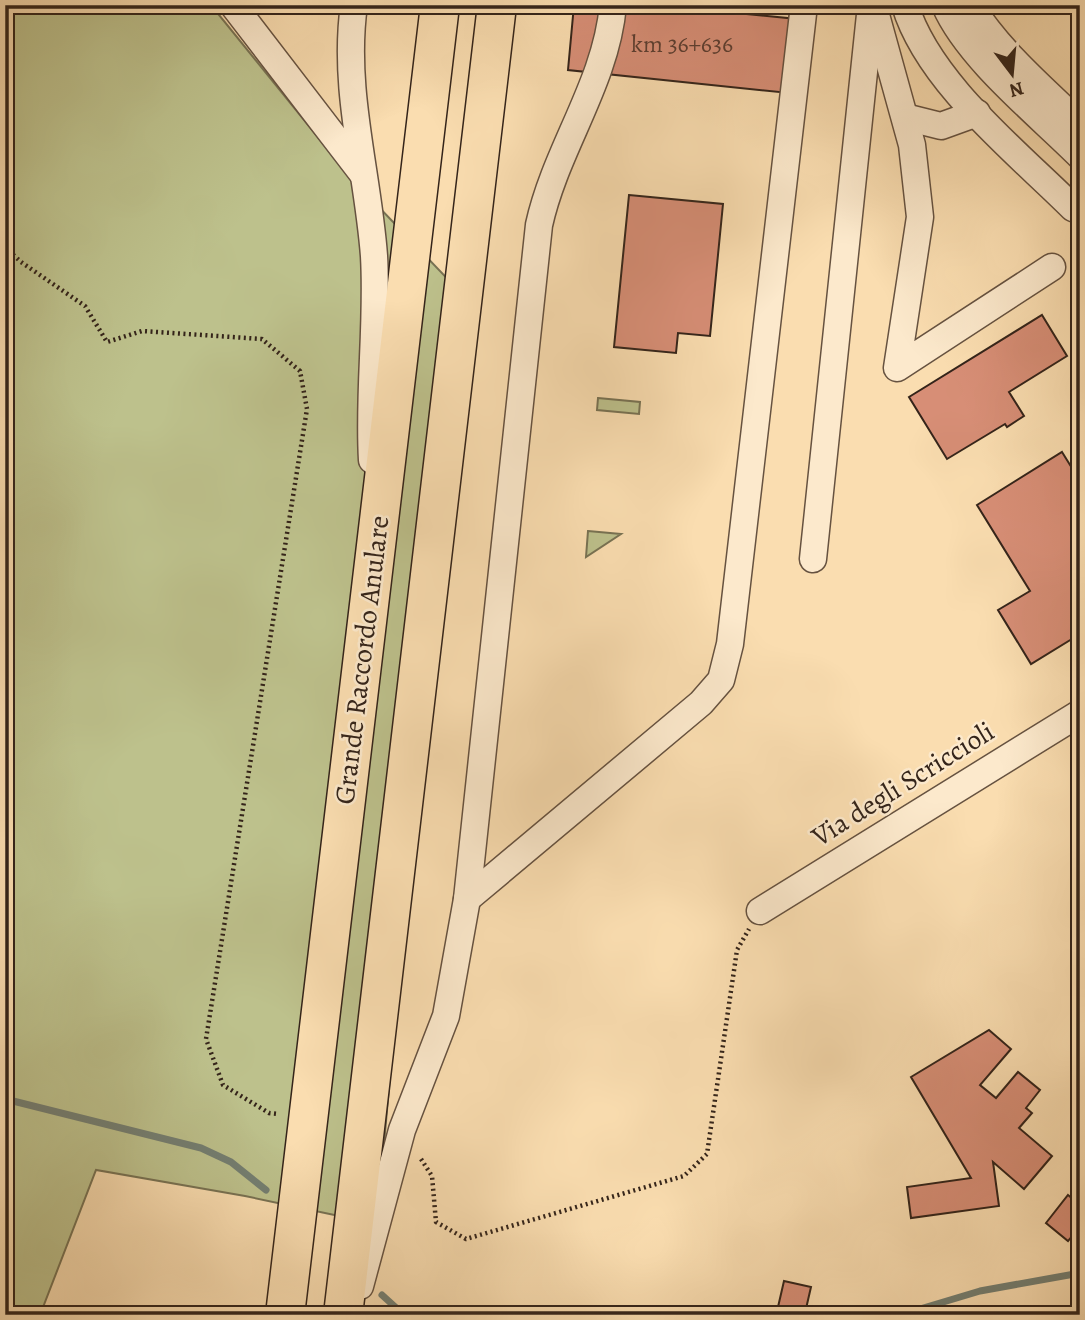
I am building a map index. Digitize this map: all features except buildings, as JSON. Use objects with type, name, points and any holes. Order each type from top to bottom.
[{"type":"highway","name":"Grande Raccordo Anulare","points":[[285,1315],[440,5]]},
{"type":"highway","name":"Grande Raccordo Anulare","points":[[343,1315],[497,5]]},
{"type":"street","points":[[233,5],[363,174]]},
{"type":"street","points":[[354,5],[352,77],[375,286],[371,431],[374,556]]},
{"type":"street","points":[[352,1315],[402,1130],[446,1016],[467,899],[540,225],[555,168],[601,65],[613,5]]},
{"type":"street","points":[[467,899],[701,703],[721,680],[730,644],[804,5]]},
{"type":"street","points":[[872,5],[912,145],[919,217],[897,368],[1052,267]]},
{"type":"street","points":[[813,559],[872,5]]},
{"type":"street","points":[[905,5],[919,40],[948,84],[1073,208],[1080,211]]},
{"type":"street","points":[[945,5],[959,31],[978,55],[1080,156]]},
{"type":"street","points":[[970,5],[983,25],[1015,62],[1080,124]]},
{"type":"street","points":[[905,117],[941,127],[977,113]]},
{"type":"street","name":"Via degli Scriccioli","points":[[760,911],[1080,713]]},
{"type":"path","points":[[5,247],[20,262],[85,306],[107,342],[142,331],[261,339],[300,371],[307,409],[206,1039],[223,1085],[269,1113],[278,1114]]},
{"type":"path","points":[[402,1130],[432,1176],[436,1222],[466,1238],[684,1176],[707,1154],[737,950],[760,911]]},
{"type":"green space","points":[[5,5],[211,5],[351,178],[462,294],[449,404],[377,1224],[245,1196],[96,1170],[40,1315],[5,1315]]},
{"type":"green space","points":[[598,398],[640,402],[639,414],[597,410]]},
{"type":"green space","points":[[588,531],[621,534],[586,557]]},
{"type":"waterway","points":[[5,1099],[201,1148],[231,1162],[266,1190]]},
{"type":"waterway","points":[[900,1315],[980,1291],[1080,1273]]},
{"type":"waterway","points":[[382,1295],[404,1315]]}]
